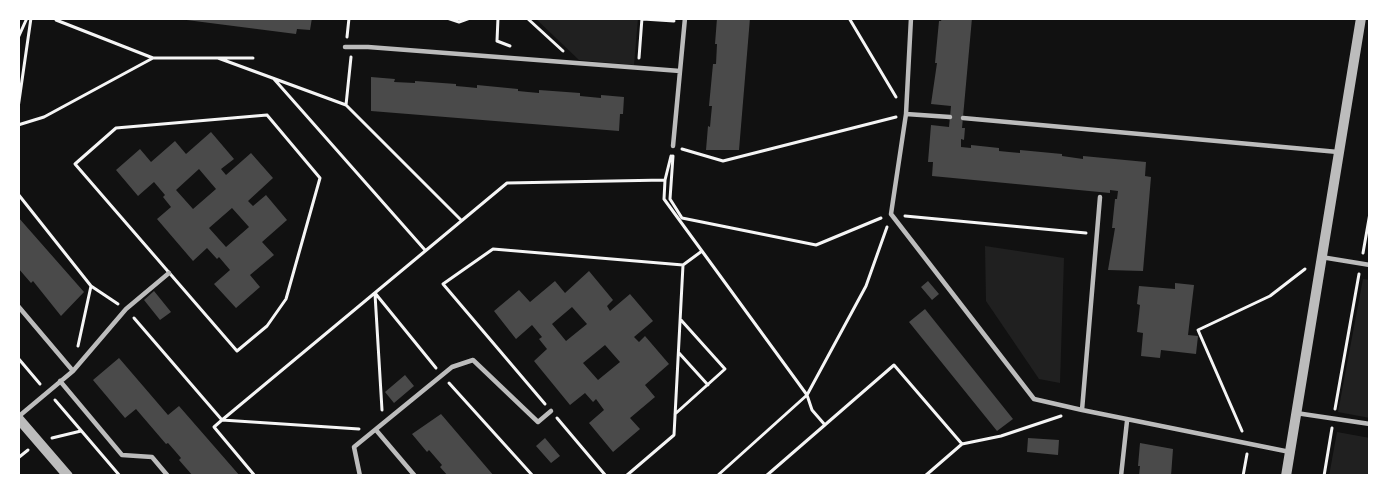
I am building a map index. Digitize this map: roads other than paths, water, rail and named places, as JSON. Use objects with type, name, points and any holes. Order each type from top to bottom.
[{"type":"street","points":[[1286,476],[1361,18]]},
{"type":"street","points":[[18,417],[68,476]]},
{"type":"lane","points":[[911,18],[906,114],[891,214],[1034,399],[1127,421],[1290,452]]},
{"type":"lane","points":[[674,146],[684,20]]},
{"type":"lane","points":[[345,47],[680,71]]},
{"type":"lane","points":[[906,114],[950,117]]},
{"type":"lane","points":[[963,118],[1338,152]]},
{"type":"lane","points":[[1082,410],[1100,197]]},
{"type":"lane","points":[[1321,257],[1370,266]]},
{"type":"lane","points":[[18,417],[73,371],[126,309],[169,273]]},
{"type":"lane","points":[[18,306],[73,371]]},
{"type":"lane","points":[[360,476],[354,447],[442,375],[452,368],[473,360],[538,422],[551,411]]},
{"type":"lane","points":[[60,381],[122,455],[152,457],[168,476]]},
{"type":"lane","points":[[1296,413],[1370,424]]},
{"type":"lane","points":[[1122,476],[1127,421]]},
{"type":"lane","points":[[376,429],[415,476]]}]
